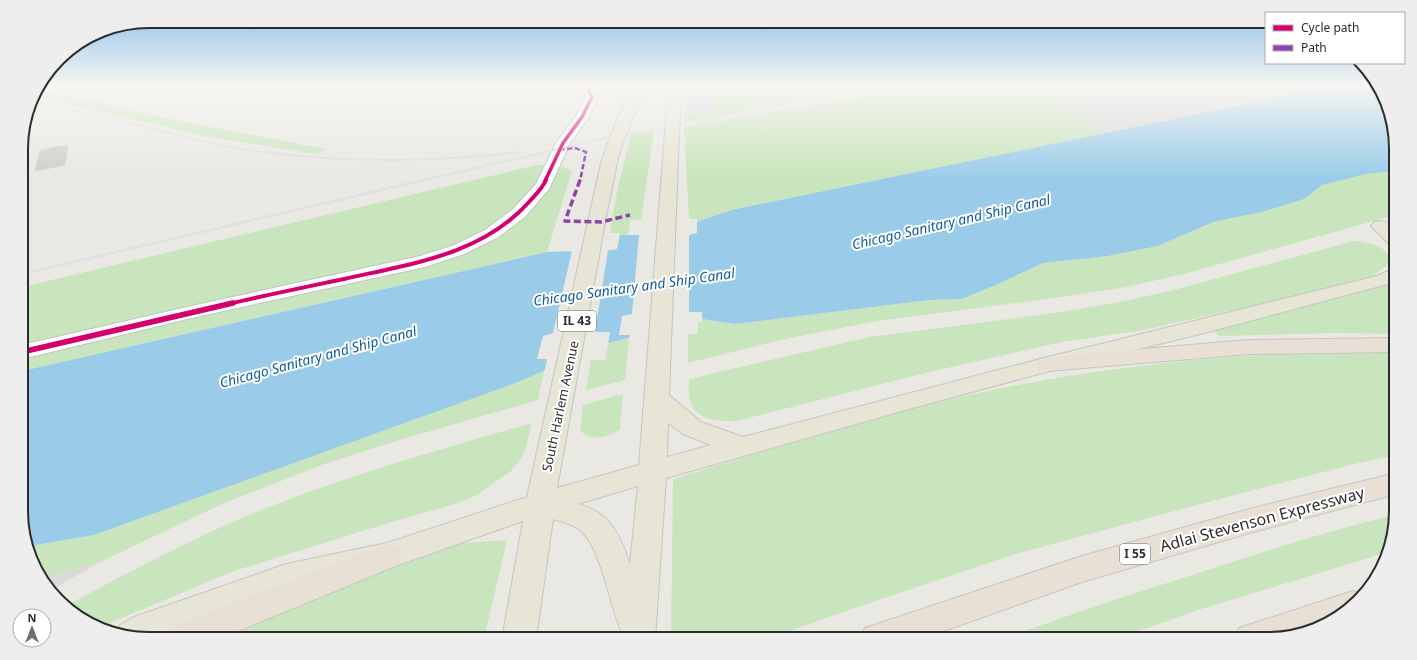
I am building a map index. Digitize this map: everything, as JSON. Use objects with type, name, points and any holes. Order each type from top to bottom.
[{"type":"highway","points":[[1048,364],[1248,347],[1389,345]]},
{"type":"highway","name":"Adlai Stevenson Expressway","points":[[898,632],[1082,570],[1253,520],[1389,485]]},
{"type":"highway","points":[[198,632],[387,556]]},
{"type":"highway","points":[[1272,632],[1337,611]]},
{"type":"main road","name":"South Harlem Avenue","points":[[520,632],[540,504],[557,425],[597,217],[609,163],[618,133],[626,116]]},
{"type":"main road","points":[[638,632],[653,471],[656,396],[673,116]]},
{"type":"main road","points":[[1380,226],[1389,234]]},
{"type":"main road","points":[[139,632],[146,628],[286,577],[387,556],[540,504],[740,446],[1048,364],[1200,327],[1384,280],[1389,277]]},
{"type":"main road","points":[[656,396],[676,416],[692,428],[740,446]]},
{"type":"main road","points":[[540,504],[581,516],[593,524],[606,539],[636,632]]},
{"type":"street","points":[[28,351],[196,311],[425,261],[458,250],[491,234],[514,217],[543,186],[561,145],[583,116]]},
{"type":"shaded area","points":[[1082,116],[1189,116],[1101,134]]},
{"type":"shaded area","points":[[100,562],[55,588],[47,577]]},
{"type":"green space","points":[[118,116],[154,116],[327,149],[317,154],[209,137]]},
{"type":"green space","points":[[690,116],[720,116],[684,122],[684,117]]},
{"type":"green space","points":[[749,116],[1082,116],[1101,134],[731,210],[697,222],[697,219],[689,219],[684,127]]},
{"type":"green space","points":[[654,131],[641,220],[630,220],[628,235],[610,233],[618,186],[631,135]]},
{"type":"green space","points":[[537,165],[558,165],[572,171],[547,252],[28,370],[28,286]]},
{"type":"green space","points":[[1389,172],[1389,217],[1184,274],[1126,287],[1047,299],[877,321],[790,338],[688,363],[688,334],[698,334],[698,322],[702,322],[702,319],[735,324],[929,300],[962,299],[1043,263],[1108,256],[1158,246],[1213,222],[1262,212],[1304,199],[1322,185],[1366,174]]},
{"type":"green space","points":[[1354,241],[1379,247],[1389,256],[1387,265],[1373,276],[1345,284],[1138,331],[1062,342],[929,372],[737,421],[709,419],[697,413],[689,399],[689,379],[870,337],[1061,312],[1120,302],[1170,291]]},
{"type":"green space","points":[[1389,283],[1389,334],[1336,333],[1219,336],[1212,329],[1334,299]]},
{"type":"green space","points":[[629,338],[625,380],[586,390],[591,360],[605,360],[608,343]]},
{"type":"green space","points":[[1319,351],[1389,351],[1389,456],[1354,464],[1189,507],[1012,555],[787,632],[671,632],[673,479],[799,440],[884,416],[969,395],[1050,379],[1127,367],[1242,356]]},
{"type":"green space","points":[[544,371],[538,400],[396,441],[324,464],[222,504],[100,562],[47,577],[37,557],[33,545],[94,535]]},
{"type":"green space","points":[[623,394],[620,429],[610,435],[600,438],[590,436],[580,431],[583,405]]},
{"type":"green space","points":[[532,423],[526,448],[522,457],[511,471],[475,496],[458,503],[234,571],[107,624],[88,616],[71,604],[139,567],[236,520],[328,485]]},
{"type":"green space","points":[[1389,517],[1387,535],[1381,554],[1198,610],[1137,632],[1022,632],[1114,600],[1268,551],[1331,531]]},
{"type":"green space","points":[[507,540],[486,632],[235,632],[354,582],[463,543]]},
{"type":"water","name":"Chicago Sanitary and Ship Canal","points":[[1189,116],[1384,116],[1388,133],[1389,172],[1366,174],[1322,185],[1304,199],[1262,212],[1213,222],[1158,246],[1108,256],[1043,263],[962,299],[929,300],[735,324],[702,319],[608,343],[518,382],[94,535],[33,545],[29,527],[28,511],[28,370],[547,252],[612,250],[617,248],[619,235],[697,233],[697,222],[731,210]]},
{"type":"pier","points":[[697,220],[697,233],[689,235],[689,312],[702,312],[702,321],[629,340],[630,335],[619,335],[622,316],[632,314],[639,235],[628,235],[628,233],[695,231],[695,221]]},
{"type":"pier","points":[[620,233],[617,249],[608,250],[595,332],[610,332],[608,345],[544,374],[547,359],[537,359],[543,336],[553,333],[572,251],[560,251],[561,249],[616,247],[618,235]]},
{"type":"building","points":[[68,145],[65,165],[35,171],[40,150]]},
{"type":"railway","points":[[97,116],[229,147],[302,156],[339,159],[411,160],[448,159],[521,152]]},
{"type":"railway","points":[[420,181],[611,137],[735,116]]},
{"type":"railway","points":[[28,273],[424,180]]},
{"type":"marked path","points":[[559,150],[575,148],[586,152],[579,184],[565,221],[601,222],[630,215]]},
{"type":"cycle path","points":[[28,351],[196,311],[425,261],[458,250],[491,234],[519,213],[543,186],[563,143],[583,116]]}]
